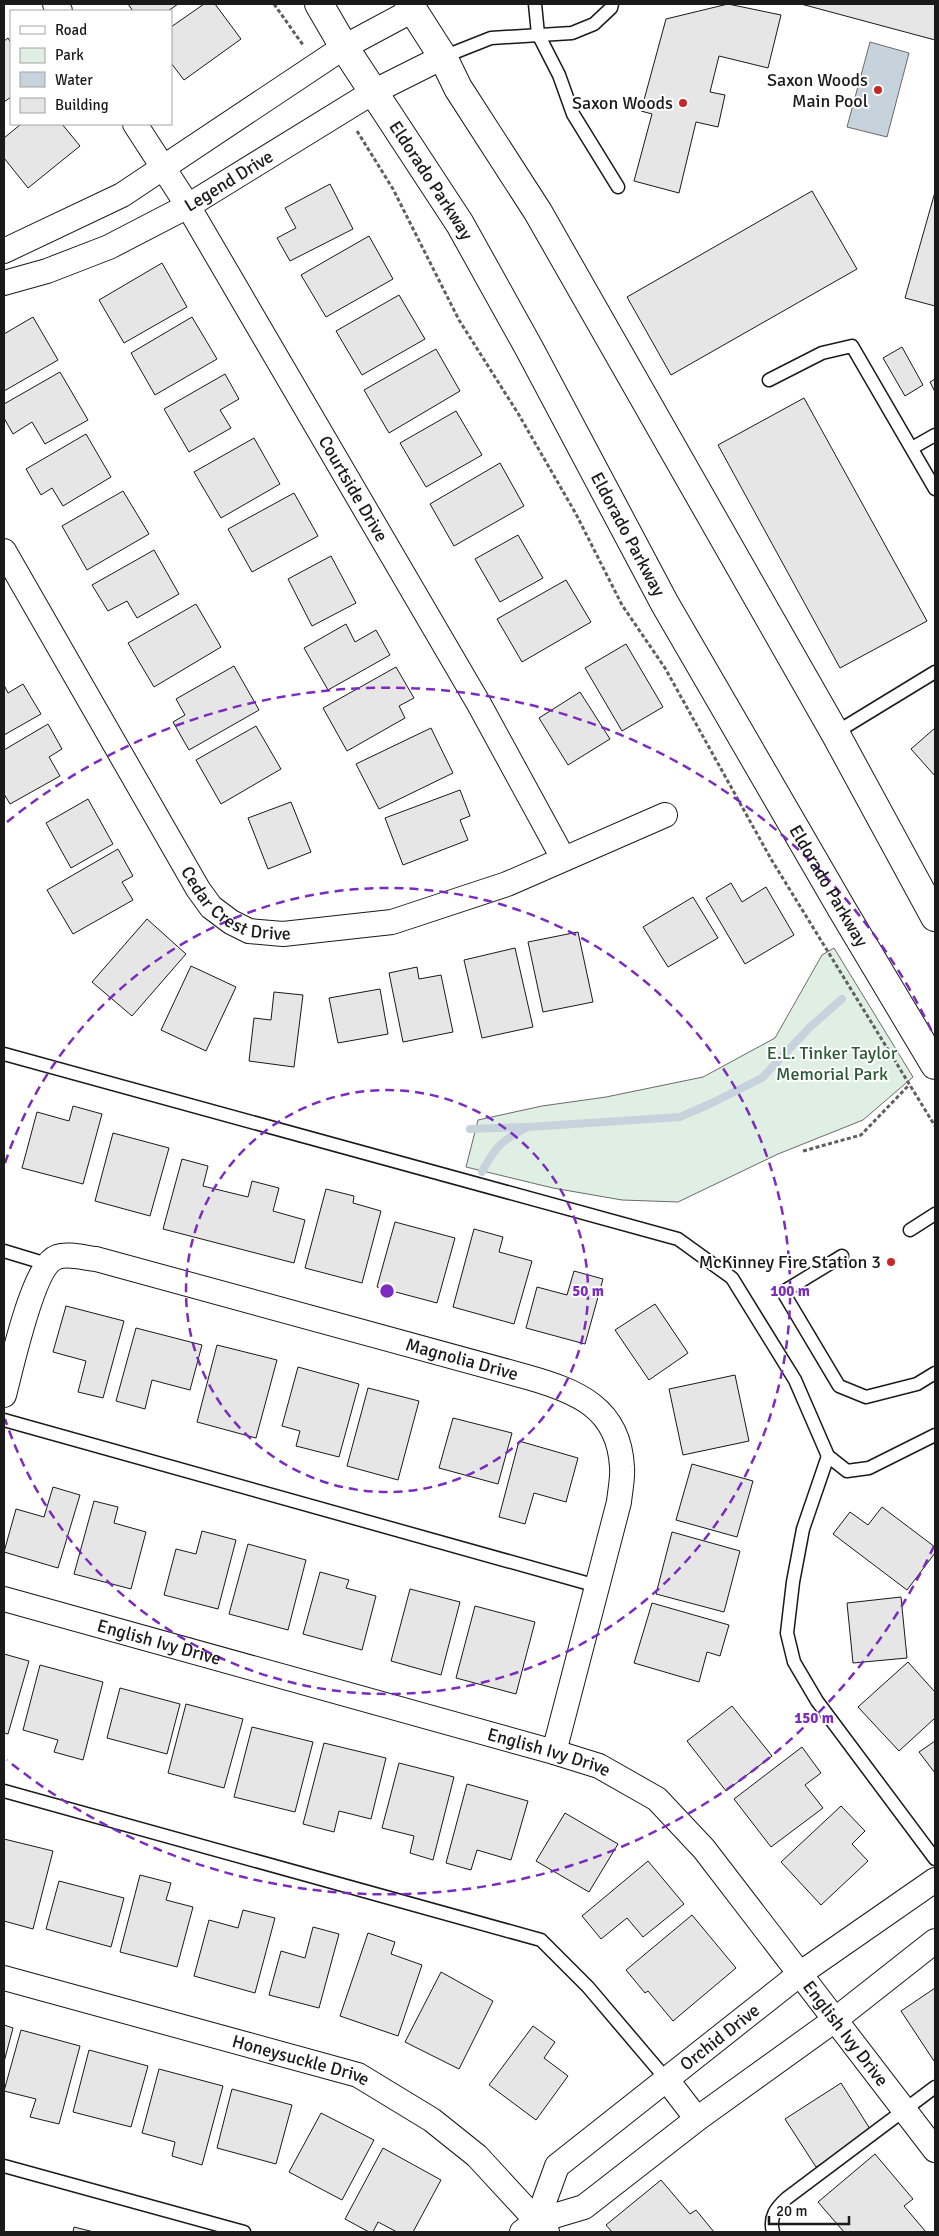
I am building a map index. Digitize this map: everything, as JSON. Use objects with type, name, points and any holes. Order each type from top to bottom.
[{"type":"main road","name":"Eldorado Parkway","points":[[320,4],[372,92],[460,224],[529,348],[665,604],[935,1065]]},
{"type":"main road","points":[[414,6],[458,88],[538,212],[835,733],[935,917]]},
{"type":"street","points":[[4,251],[122,195],[344,47],[414,6]]},
{"type":"street","name":"Legend Drive","points":[[4,283],[47,271],[109,247],[188,206],[372,92],[443,57]]},
{"type":"street","name":"Courtside Drive","points":[[136,125],[188,206],[479,704],[563,858]]},
{"type":"street","name":"Cedar Crest Drive","points":[[4,551],[198,889],[211,907],[231,922],[249,931],[283,934],[392,922],[507,884],[665,815]]},
{"type":"street","name":"Magnolia Drive","points":[[47,1264],[58,1256],[96,1259],[556,1385],[579,1396],[602,1412],[615,1434],[622,1467],[619,1502],[554,1752]]},
{"type":"street","points":[[4,1395],[38,1280],[47,1264]]},
{"type":"street","name":"English Ivy Drive","points":[[4,1599],[554,1752],[599,1766],[657,1798],[704,1849],[935,2150]]},
{"type":"street","name":"Orchid Drive","points":[[535,2228],[557,2166],[801,1973],[935,1880]]},
{"type":"street","points":[[535,2228],[584,2207],[697,2119],[836,2019],[935,1941]]},
{"type":"street","name":"Honeysuckle Drive","points":[[4,1978],[358,2075],[432,2120],[477,2156],[535,2228]]},
{"type":"street","points":[[667,2080],[697,2119]]},
{"type":"lane","points":[[535,4],[538,34],[559,75],[572,114],[618,187]]},
{"type":"lane","points":[[443,57],[491,38],[572,33],[594,24],[611,8],[612,4]]},
{"type":"lane","points":[[769,380],[822,353],[852,346],[935,489]]},
{"type":"lane","points":[[912,448],[935,435]]},
{"type":"lane","points":[[835,733],[935,672]]},
{"type":"lane","points":[[4,1054],[678,1239],[732,1278],[796,1380],[828,1456],[847,1471],[869,1468],[935,1435]]},
{"type":"lane","points":[[910,1230],[935,1214]]},
{"type":"lane","points":[[4,1250],[47,1264]]},
{"type":"lane","points":[[842,1256],[783,1292],[839,1386],[866,1397],[917,1384],[935,1372]]},
{"type":"lane","points":[[4,1420],[597,1586]]},
{"type":"lane","points":[[828,1456],[803,1529],[793,1582],[787,1633],[794,1662],[817,1701],[935,1859]]},
{"type":"lane","points":[[4,1791],[541,1940],[588,1987],[667,2080]]},
{"type":"lane","points":[[773,2232],[772,2218],[778,2207],[787,2198],[935,2087]]},
{"type":"lane","points":[[4,2166],[244,2232]]},
{"type":"path","points":[[274,4],[318,65]]},
{"type":"path","points":[[344,110],[393,189],[459,320],[519,415],[576,514],[622,606],[665,668],[771,859],[935,1126]]},
{"type":"path","points":[[803,1151],[861,1135],[909,1085]]},
{"type":"green space","name":"E.L. Tinker Taylor Memorial Park","points":[[834,948],[913,1077],[863,1120],[778,1154],[678,1202],[622,1200],[553,1188],[466,1167],[478,1120],[542,1106],[606,1097],[703,1077],[775,1038],[822,955]]},
{"type":"water","name":"Saxon Woods Main Pool","points":[[870,42],[909,53],[887,137],[847,127]]},
{"type":"building","points":[[128,4],[178,4],[169,10],[132,10]]},
{"type":"building","points":[[204,4],[215,4],[241,39],[184,80],[172,64],[172,26]]},
{"type":"building","name":"Saxon Woods","points":[[728,4],[781,15],[768,68],[719,56],[710,92],[725,95],[718,127],[696,122],[679,193],[634,181],[652,114],[641,111],[666,19]]},
{"type":"building","points":[[801,4],[935,4],[935,40]]},
{"type":"building","points":[[8,38],[10,41],[10,98],[4,102],[4,41]]},
{"type":"building","points":[[20,125],[63,125],[80,146],[28,188],[4,158],[4,138]]},
{"type":"building","points":[[330,184],[353,229],[290,261],[277,238],[296,228],[285,208]]},
{"type":"building","points":[[812,191],[857,269],[671,375],[627,297]]},
{"type":"building","points":[[935,192],[935,306],[905,298]]},
{"type":"building","points":[[369,236],[393,279],[326,317],[301,275]]},
{"type":"building","points":[[162,263],[187,307],[124,343],[99,300]]},
{"type":"building","points":[[399,295],[425,339],[362,375],[336,331]]},
{"type":"building","points":[[33,317],[58,360],[4,391],[4,334]]},
{"type":"building","points":[[192,317],[217,359],[155,395],[131,353]]},
{"type":"building","points":[[902,347],[923,385],[905,396],[883,358]]},
{"type":"building","points":[[436,349],[460,391],[389,433],[364,390]]},
{"type":"building","points":[[60,372],[88,420],[45,444],[32,422],[13,434],[4,418],[4,404]]},
{"type":"building","points":[[225,374],[239,399],[220,410],[231,428],[189,452],[164,409]]},
{"type":"building","points":[[935,379],[935,392],[930,382]]},
{"type":"building","points":[[804,398],[927,621],[840,668],[718,445]]},
{"type":"building","points":[[456,411],[482,455],[426,487],[400,443]]},
{"type":"building","points":[[86,434],[111,477],[63,506],[52,488],[41,495],[26,469]]},
{"type":"building","points":[[254,438],[280,484],[221,518],[194,472]]},
{"type":"building","points":[[500,463],[524,506],[454,546],[430,504]]},
{"type":"building","points":[[123,491],[149,534],[87,570],[62,526]]},
{"type":"building","points":[[294,493],[318,536],[252,572],[228,529]]},
{"type":"building","points":[[518,535],[543,578],[500,602],[475,559]]},
{"type":"building","points":[[154,550],[179,594],[137,618],[127,601],[108,611],[92,585]]},
{"type":"building","points":[[331,556],[356,603],[312,626],[288,579]]},
{"type":"building","points":[[566,580],[591,622],[522,662],[497,619]]},
{"type":"building","points":[[196,604],[221,647],[154,687],[128,643]]},
{"type":"building","points":[[346,624],[355,642],[376,630],[390,655],[328,690],[304,648]]},
{"type":"building","points":[[626,644],[663,707],[622,731],[585,668]]},
{"type":"building","points":[[234,666],[259,710],[189,750],[173,722],[185,715],[176,699]]},
{"type":"building","points":[[396,667],[414,698],[399,706],[405,718],[347,751],[323,708]]},
{"type":"building","points":[[23,684],[41,714],[4,735],[4,685],[8,693]]},
{"type":"building","points":[[580,692],[610,739],[568,765],[539,718]]},
{"type":"building","points":[[48,724],[62,749],[49,757],[60,776],[10,804],[4,794],[4,750]]},
{"type":"building","points":[[256,726],[281,769],[221,804],[196,760]]},
{"type":"building","points":[[431,728],[453,773],[379,809],[356,764]]},
{"type":"building","points":[[935,728],[935,776],[911,749]]},
{"type":"building","points":[[460,790],[470,816],[460,820],[468,840],[403,865],[385,818]]},
{"type":"building","points":[[88,799],[113,844],[71,868],[46,823]]},
{"type":"building","points":[[291,802],[311,852],[268,869],[248,818]]},
{"type":"building","points":[[118,849],[133,876],[122,882],[133,900],[73,934],[47,890]]},
{"type":"building","points":[[731,883],[742,902],[766,887],[794,935],[745,964],[706,898]]},
{"type":"building","points":[[693,897],[718,938],[668,967],[643,927]]},
{"type":"building","points":[[147,919],[186,954],[132,1016],[92,982]]},
{"type":"building","points":[[578,932],[593,1002],[543,1012],[528,942]]},
{"type":"building","points":[[515,948],[533,1027],[482,1038],[464,960]]},
{"type":"building","points":[[191,966],[236,987],[206,1051],[161,1030]]},
{"type":"building","points":[[417,967],[419,979],[441,975],[453,1032],[403,1042],[389,973]]},
{"type":"building","points":[[380,989],[388,1034],[338,1043],[329,998]]},
{"type":"building","points":[[274,992],[303,995],[294,1067],[249,1061],[254,1018],[271,1020]]},
{"type":"building","points":[[73,1106],[102,1114],[83,1184],[22,1168],[37,1112],[69,1121]]},
{"type":"building","points":[[113,1133],[169,1148],[150,1216],[95,1201]]},
{"type":"building","points":[[182,1159],[208,1166],[203,1186],[248,1197],[252,1181],[279,1188],[273,1211],[305,1220],[294,1263],[163,1229]]},
{"type":"building","points":[[326,1189],[354,1196],[353,1203],[381,1211],[362,1283],[305,1268]]},
{"type":"building","points":[[395,1222],[455,1238],[437,1303],[377,1287]]},
{"type":"building","points":[[474,1229],[503,1237],[499,1252],[532,1261],[514,1324],[453,1307]]},
{"type":"building","points":[[574,1271],[603,1279],[585,1344],[526,1328],[537,1287],[567,1295]]},
{"type":"building","points":[[655,1304],[688,1353],[649,1380],[615,1330]]},
{"type":"building","points":[[66,1306],[124,1321],[103,1398],[78,1392],[86,1361],[53,1352]]},
{"type":"building","points":[[136,1328],[202,1345],[190,1390],[152,1380],[145,1409],[116,1401]]},
{"type":"building","points":[[217,1345],[277,1360],[256,1438],[197,1422]]},
{"type":"building","points":[[298,1367],[359,1384],[339,1457],[296,1446],[300,1431],[282,1426]]},
{"type":"building","points":[[735,1375],[749,1441],[683,1455],[669,1389]]},
{"type":"building","points":[[368,1388],[419,1401],[398,1480],[347,1466]]},
{"type":"building","points":[[453,1418],[512,1433],[498,1484],[439,1468]]},
{"type":"building","points":[[519,1441],[578,1458],[566,1502],[534,1493],[525,1524],[499,1517]]},
{"type":"building","points":[[692,1464],[753,1481],[737,1537],[676,1520]]},
{"type":"building","points":[[53,1487],[80,1495],[58,1568],[4,1552],[16,1509],[44,1517]]},
{"type":"building","points":[[94,1501],[118,1507],[114,1523],[146,1532],[131,1589],[74,1574]]},
{"type":"building","points":[[882,1507],[935,1547],[935,1553],[907,1590],[833,1534],[850,1512],[868,1525]]},
{"type":"building","points":[[202,1531],[236,1540],[218,1609],[164,1595],[176,1549],[196,1554]]},
{"type":"building","points":[[672,1532],[740,1551],[724,1612],[656,1594]]},
{"type":"building","points":[[248,1544],[306,1560],[288,1630],[229,1614]]},
{"type":"building","points":[[320,1572],[349,1580],[346,1588],[376,1596],[362,1650],[303,1634]]},
{"type":"building","points":[[410,1589],[460,1602],[441,1675],[391,1661]]},
{"type":"building","points":[[901,1597],[907,1658],[853,1663],[847,1603]]},
{"type":"building","points":[[652,1603],[729,1625],[720,1656],[707,1652],[699,1682],[634,1663]]},
{"type":"building","points":[[475,1606],[535,1622],[516,1694],[456,1678]]},
{"type":"building","points":[[4,1654],[29,1661],[8,1734],[4,1733]]},
{"type":"building","points":[[908,1662],[935,1692],[935,1718],[899,1751],[858,1707]]},
{"type":"building","points":[[40,1665],[103,1682],[83,1760],[54,1752],[58,1740],[23,1730]]},
{"type":"building","points":[[120,1688],[180,1704],[167,1754],[107,1738]]},
{"type":"building","points":[[186,1704],[243,1719],[224,1788],[168,1773]]},
{"type":"building","points":[[732,1706],[772,1756],[726,1791],[687,1741]]},
{"type":"building","points":[[252,1727],[313,1742],[295,1812],[234,1797]]},
{"type":"building","points":[[935,1741],[935,1773],[919,1752]]},
{"type":"building","points":[[324,1743],[386,1758],[371,1819],[339,1811],[334,1832],[303,1824]]},
{"type":"building","points":[[802,1747],[821,1773],[805,1785],[823,1808],[771,1847],[734,1799]]},
{"type":"building","points":[[399,1763],[454,1777],[433,1860],[410,1853],[414,1836],[382,1828]]},
{"type":"building","points":[[467,1784],[528,1801],[511,1860],[477,1850],[471,1870],[446,1863]]},
{"type":"building","points":[[841,1806],[865,1831],[852,1844],[868,1861],[821,1905],[781,1862]]},
{"type":"building","points":[[565,1813],[618,1844],[589,1892],[536,1861]]},
{"type":"building","points":[[4,1839],[53,1851],[33,1929],[4,1921]]},
{"type":"building","points":[[648,1861],[684,1904],[643,1937],[627,1918],[601,1939],[582,1916]]},
{"type":"building","points":[[140,1875],[171,1883],[166,1900],[193,1907],[177,1967],[120,1952]]},
{"type":"building","points":[[59,1881],[124,1898],[111,1947],[46,1929]]},
{"type":"building","points":[[243,1910],[275,1918],[255,1993],[194,1976],[209,1920],[238,1928]]},
{"type":"building","points":[[692,1915],[736,1968],[673,2021],[648,1991],[645,1993],[626,1970]]},
{"type":"building","points":[[313,1927],[339,1934],[319,2008],[269,1995],[281,1951],[305,1958]]},
{"type":"building","points":[[368,1933],[395,1942],[391,1954],[422,1965],[398,2036],[340,2016]]},
{"type":"building","points":[[441,1972],[493,2001],[459,2069],[405,2042]]},
{"type":"building","points":[[935,1988],[935,2060],[934,2061],[901,2011]]},
{"type":"building","points":[[4,2025],[13,2028],[4,2062]]},
{"type":"building","points":[[533,2026],[555,2042],[544,2058],[568,2076],[536,2120],[489,2085]]},
{"type":"building","points":[[21,2030],[80,2046],[59,2124],[30,2117],[36,2099],[4,2091]]},
{"type":"building","points":[[89,2050],[148,2066],[131,2127],[73,2112]]},
{"type":"building","points":[[159,2069],[223,2086],[202,2165],[172,2156],[175,2142],[142,2133]]},
{"type":"building","points":[[841,2083],[872,2132],[816,2167],[785,2119]]},
{"type":"building","points":[[232,2089],[292,2105],[276,2164],[217,2148]]},
{"type":"building","points":[[321,2113],[374,2140],[342,2200],[289,2172]]},
{"type":"building","points":[[383,2148],[441,2180],[413,2232],[397,2232],[378,2222],[373,2232],[369,2232],[345,2219]]},
{"type":"building","points":[[875,2154],[913,2199],[904,2206],[926,2232],[844,2232],[818,2202]]},
{"type":"building","points":[[661,2180],[690,2214],[696,2210],[714,2232],[612,2232],[606,2225]]},
{"type":"building","points":[[74,2227],[94,2232],[73,2232]]},
{"type":"waterway","points":[[482,1172],[500,1145],[512,1135],[528,1127],[680,1117],[712,1103],[762,1078],[810,1027],[842,999]]},
{"type":"waterway","points":[[470,1129],[525,1127]]},
{"type":"place","name":"Saxon Woods Main Pool","points":[[878,90]]},
{"type":"place","name":"Saxon Woods","points":[[683,103]]},
{"type":"place","name":"McKinney Fire Station 3","points":[[891,1262]]}]
